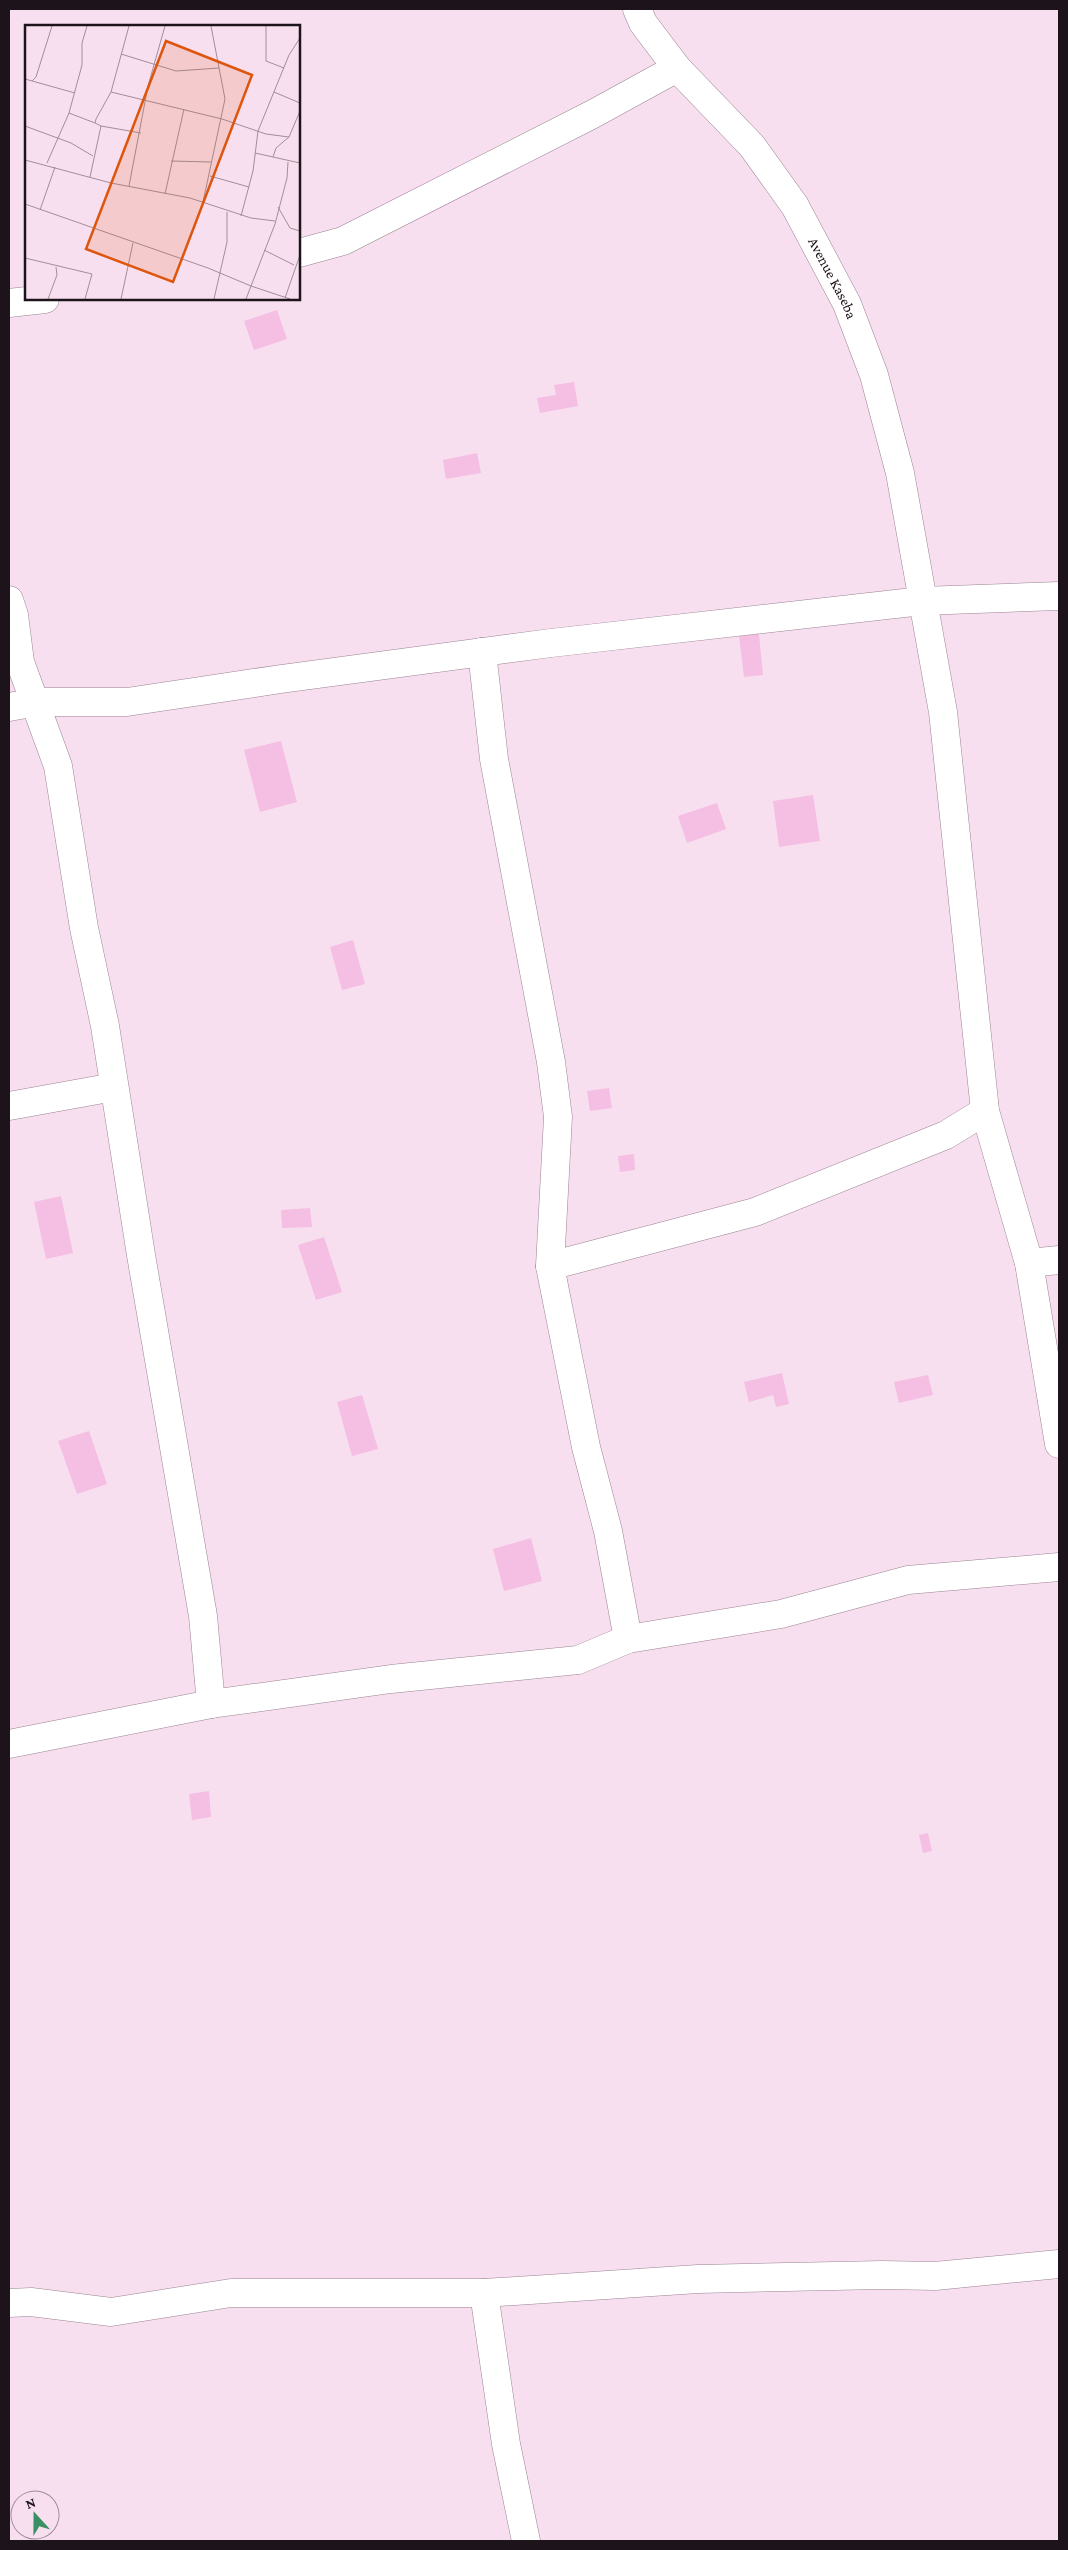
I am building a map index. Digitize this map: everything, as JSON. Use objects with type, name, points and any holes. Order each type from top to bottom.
[{"type":"street","name":"Avenue Kaseba","points":[[637,9],[643,23],[677,68],[752,146],[795,206],[847,304],[874,375],[900,473],[943,712],[985,1111],[1029,1264],[1059,1444]]},
{"type":"street","points":[[300,253],[343,241],[593,114],[677,68]]},
{"type":"street","points":[[9,303],[36,300]]},
{"type":"street","points":[[9,707],[37,702],[127,702],[482,652],[922,601],[1059,596]]},
{"type":"street","points":[[9,600],[14,615],[20,662],[37,702],[58,766],[84,928],[105,1026],[141,1256],[203,1616],[211,1704]]},
{"type":"street","points":[[482,652],[494,759],[551,1062],[558,1117],[550,1266],[586,1447],[608,1531],[628,1640]]},
{"type":"street","points":[[9,1106],[114,1087]]},
{"type":"street","points":[[550,1266],[755,1212],[946,1135],[985,1111]]},
{"type":"street","points":[[1029,1264],[1059,1260]]},
{"type":"street","points":[[9,1744],[211,1704],[391,1680],[578,1660],[628,1640],[780,1614],[908,1580],[1059,1567]]},
{"type":"street","points":[[9,2303],[31,2302],[111,2312],[230,2293],[484,2293],[698,2279],[882,2275],[935,2276],[1059,2264]]},
{"type":"street","points":[[484,2293],[506,2444],[526,2541]]},
{"type":"building","points":[[277,310],[287,339],[254,350],[244,321]]},
{"type":"building","points":[[574,382],[578,406],[540,413],[537,398],[556,395],[554,385]]},
{"type":"building","points":[[477,453],[481,473],[446,479],[443,460]]},
{"type":"building","points":[[759,634],[763,675],[744,677],[739,636]]},
{"type":"building","points":[[281,741],[297,802],[260,812],[244,750]]},
{"type":"building","points":[[813,795],[820,841],[779,847],[773,801]]},
{"type":"building","points":[[717,803],[726,829],[687,843],[678,816]]},
{"type":"building","points":[[353,940],[365,984],[342,990],[330,947]]},
{"type":"building","points":[[609,1088],[612,1108],[590,1111],[587,1091]]},
{"type":"building","points":[[634,1154],[635,1170],[620,1172],[618,1156]]},
{"type":"building","points":[[61,1196],[73,1253],[46,1259],[34,1202]]},
{"type":"building","points":[[310,1208],[312,1227],[282,1228],[281,1210]]},
{"type":"building","points":[[324,1237],[342,1292],[316,1300],[298,1245]]},
{"type":"building","points":[[782,1373],[789,1404],[776,1407],[773,1395],[749,1402],[744,1382]]},
{"type":"building","points":[[928,1375],[933,1395],[899,1403],[894,1382]]},
{"type":"building","points":[[362,1395],[378,1449],[352,1456],[337,1402]]},
{"type":"building","points":[[89,1431],[107,1484],[77,1494],[58,1441]]},
{"type":"building","points":[[531,1538],[542,1581],[504,1591],[493,1549]]},
{"type":"building","points":[[209,1791],[211,1817],[192,1820],[189,1794]]},
{"type":"building","points":[[928,1833],[932,1851],[923,1853],[919,1835]]}]
